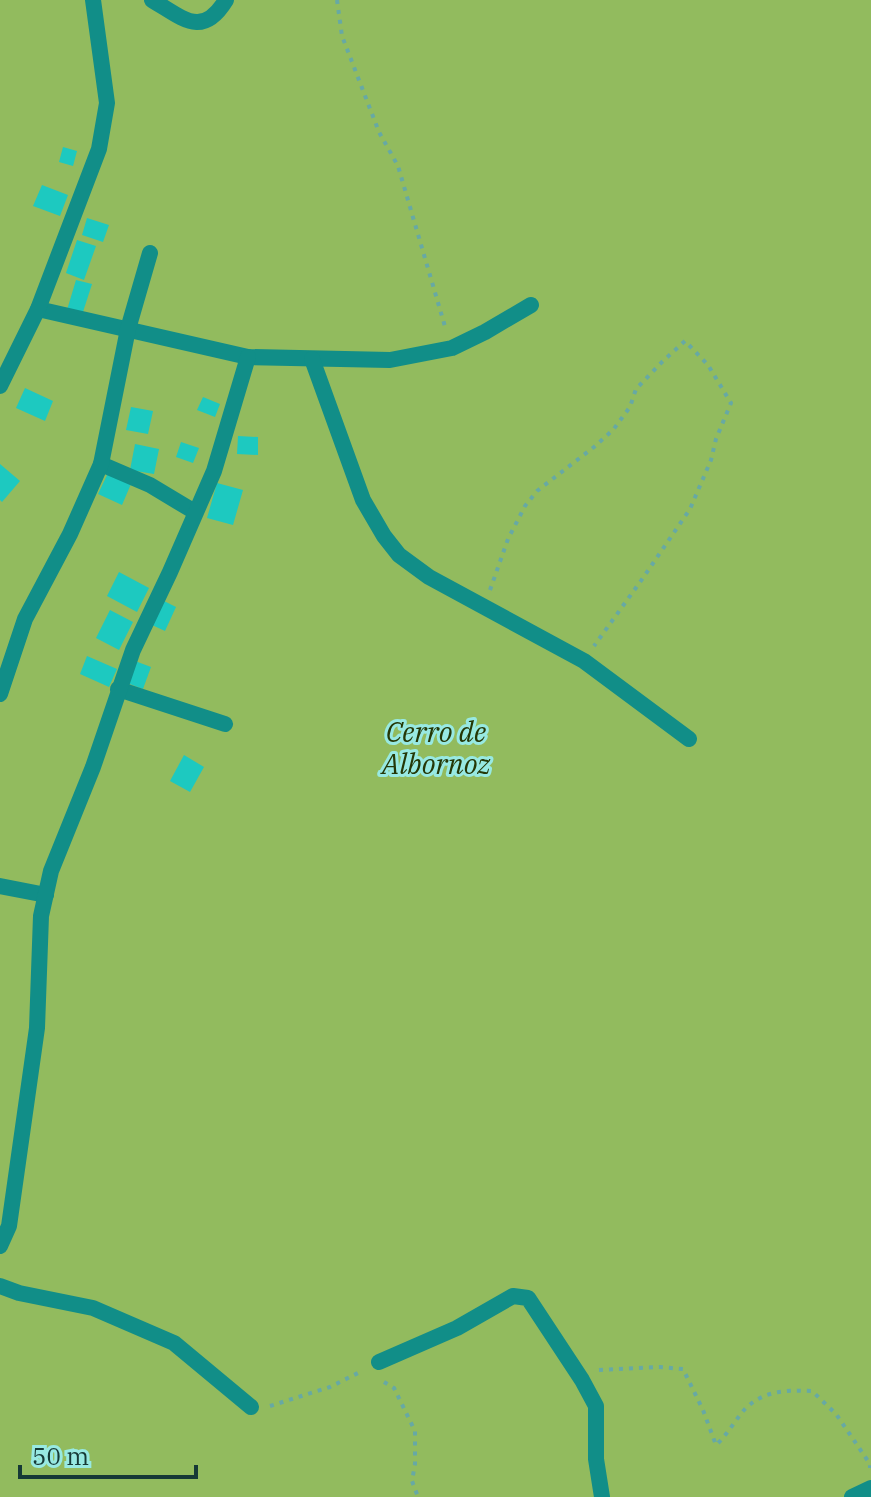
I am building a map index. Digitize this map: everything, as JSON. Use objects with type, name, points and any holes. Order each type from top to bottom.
[{"type":"street","points":[[0,386],[38,309],[99,149],[107,103],[93,0]]},
{"type":"street","points":[[152,0],[190,21],[202,22],[213,19],[226,0]]},
{"type":"street","points":[[0,694],[25,619],[70,534],[101,464],[128,329],[150,253]]},
{"type":"street","points":[[38,309],[248,357],[390,360],[452,348],[531,305]]},
{"type":"street","points":[[0,1246],[9,1226],[37,1028],[41,916],[51,871],[93,767],[133,650],[214,471],[248,357]]},
{"type":"street","points":[[312,359],[363,500],[399,555],[429,577],[584,661],[689,739]]},
{"type":"street","points":[[101,464],[150,485],[195,512]]},
{"type":"street","points":[[118,689],[225,724]]},
{"type":"street","points":[[0,886],[46,895]]},
{"type":"street","points":[[0,1286],[19,1293],[93,1308],[174,1343],[251,1407]]},
{"type":"street","points":[[374,1372],[513,1296],[528,1298],[596,1406],[596,1459],[602,1497]]},
{"type":"street","points":[[852,1497],[871,1488]]},
{"type":"path","points":[[337,0],[342,36],[379,132],[398,166],[452,348]]},
{"type":"path","points":[[483,607],[508,539],[525,506],[537,491],[613,430],[630,407],[636,389],[685,341],[708,365],[731,403],[690,509],[584,661]]},
{"type":"path","points":[[576,1371],[659,1367],[683,1369],[716,1445],[758,1398],[783,1390],[812,1391],[843,1423],[870,1464],[870,1473]]},
{"type":"path","points":[[251,1407],[274,1406],[330,1387],[360,1372],[374,1372],[394,1388],[415,1431],[412,1481],[418,1497]]},
{"type":"path","points":[[360,1372],[374,1372]]},
{"type":"green space","name":"Cerro de Albornoz","points":[[0,0],[871,0],[871,1497],[0,1497]]},
{"type":"building","points":[[63,147],[77,151],[73,166],[59,162]]},
{"type":"building","points":[[42,185],[68,195],[60,216],[33,206]]},
{"type":"building","points":[[87,218],[109,225],[103,242],[82,235]]},
{"type":"building","points":[[77,240],[96,246],[84,280],[66,273]]},
{"type":"building","points":[[76,280],[92,284],[82,315],[67,310]]},
{"type":"building","points":[[25,388],[53,401],[45,421],[16,408]]},
{"type":"building","points":[[203,397],[220,404],[215,417],[197,410]]},
{"type":"building","points":[[131,407],[153,411],[148,434],[126,430]]},
{"type":"building","points":[[238,436],[258,437],[258,455],[237,454]]},
{"type":"building","points":[[181,442],[199,448],[193,463],[176,457]]},
{"type":"building","points":[[135,444],[159,449],[154,474],[130,470]]},
{"type":"building","points":[[0,464],[20,481],[2,502],[0,500]]},
{"type":"building","points":[[108,473],[131,484],[122,505],[98,494]]},
{"type":"building","points":[[217,483],[243,490],[233,525],[207,518]]},
{"type":"building","points":[[119,572],[149,588],[137,612],[107,596]]},
{"type":"building","points":[[164,601],[176,607],[165,631],[152,625]]},
{"type":"building","points":[[110,610],[133,622],[119,650],[96,638]]},
{"type":"building","points":[[87,656],[117,669],[109,687],[80,674]]},
{"type":"building","points":[[135,661],[151,667],[143,689],[127,683]]},
{"type":"building","points":[[184,755],[204,767],[190,792],[170,781]]}]
